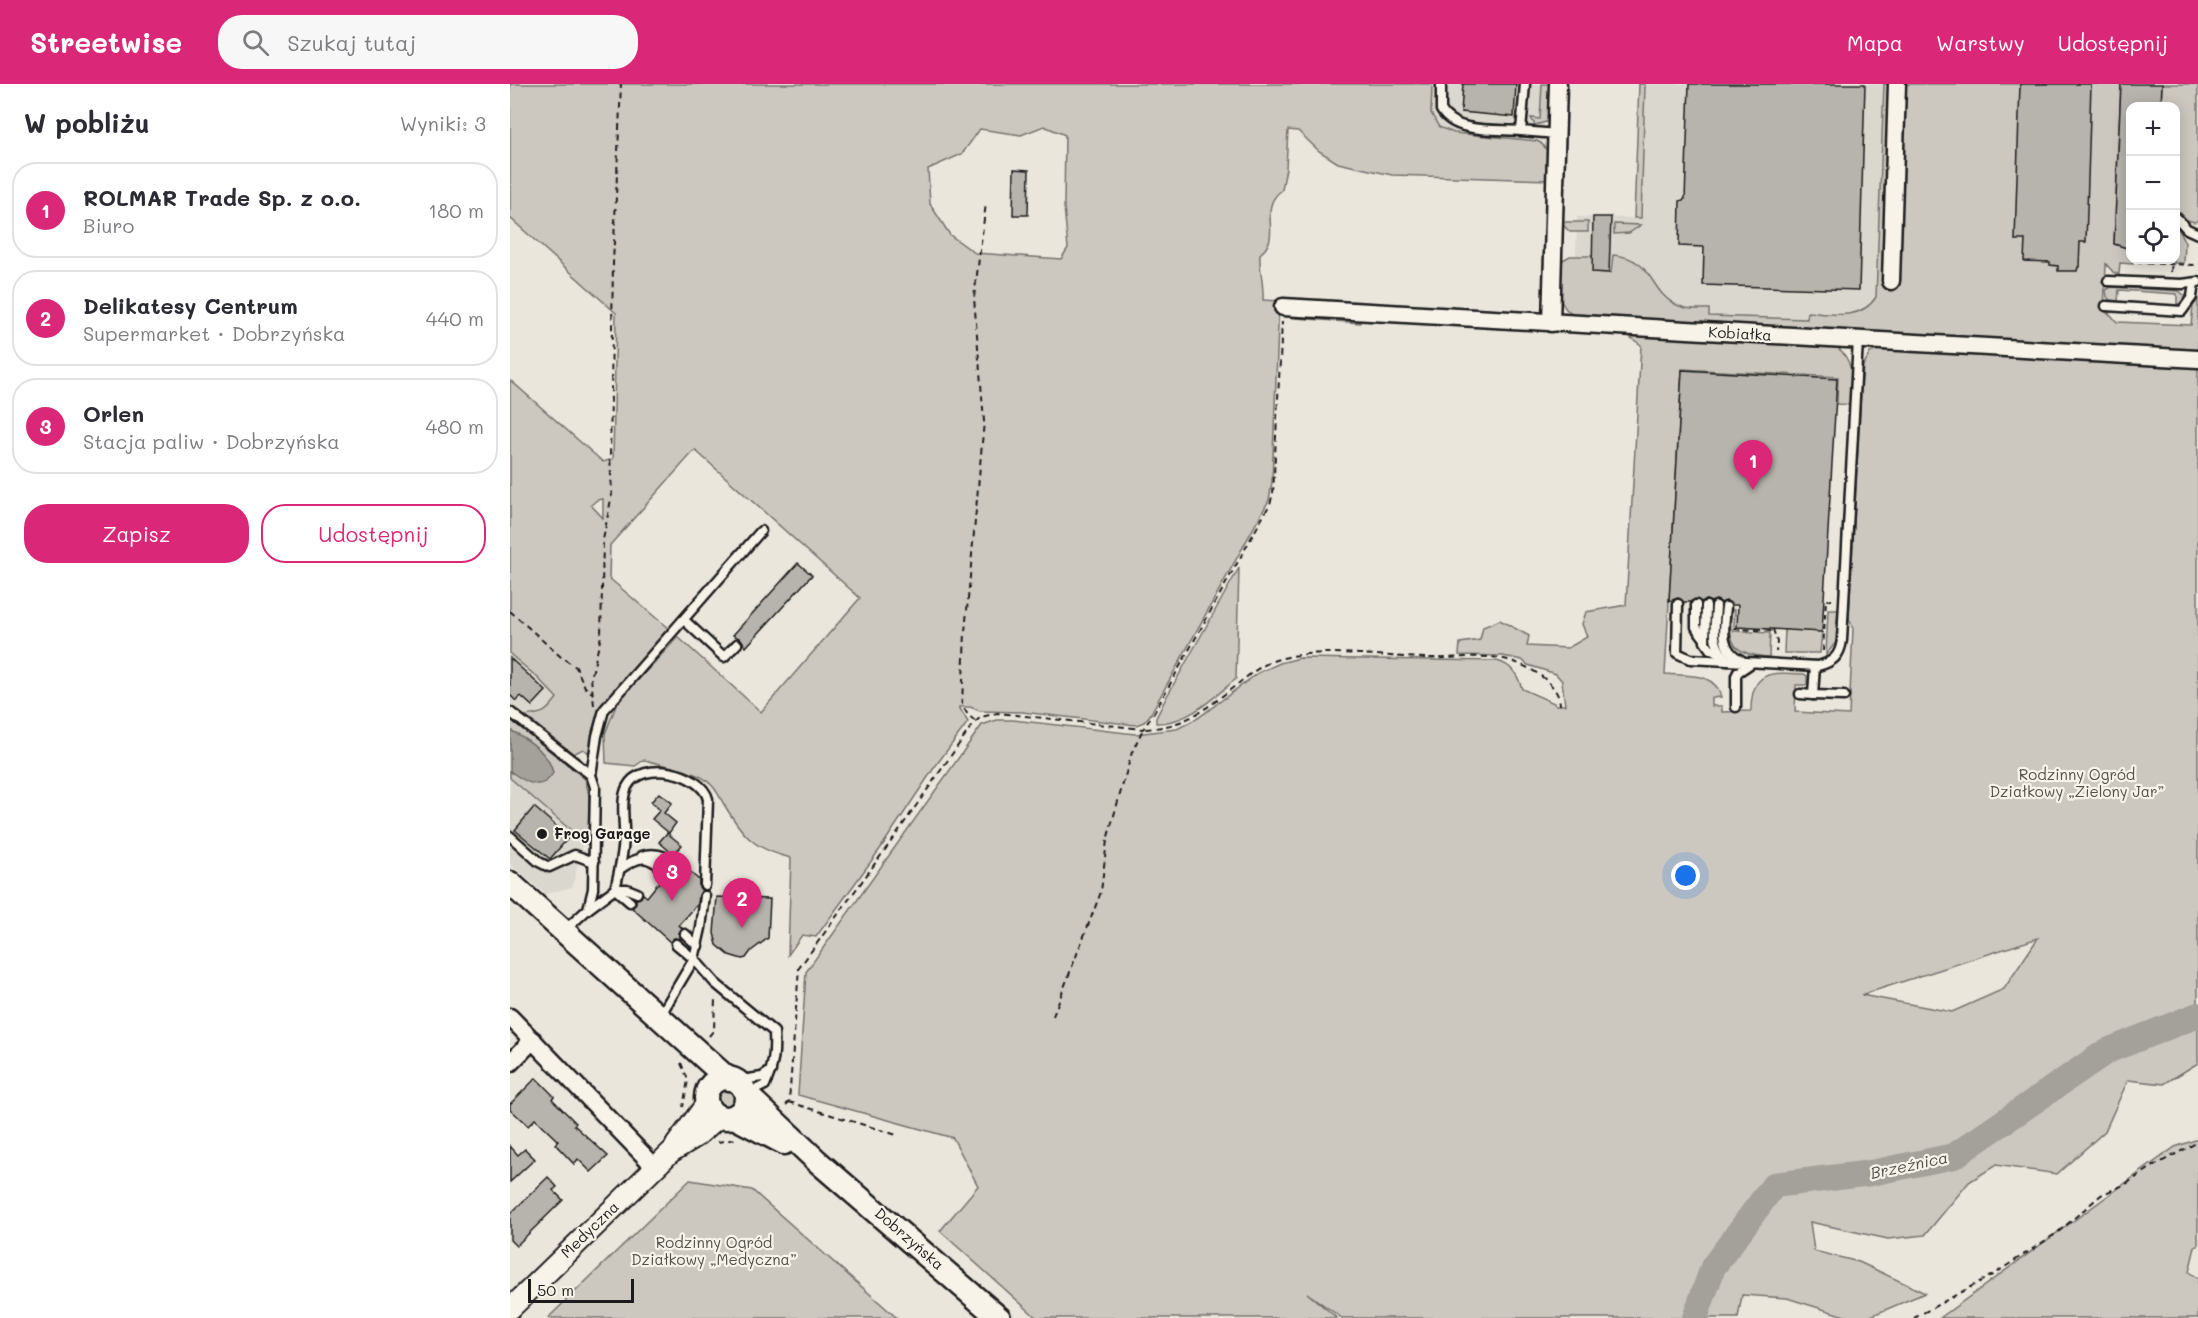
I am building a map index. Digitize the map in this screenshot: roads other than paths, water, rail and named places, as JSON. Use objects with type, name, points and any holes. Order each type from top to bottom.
[{"type":"main road","name":"Dobrzyńska","points":[[510,883],[736,1084],[817,1161],[999,1318]]},
{"type":"main road","name":"Dobrzyńska","points":[[679,1035],[717,1107],[817,1161]]},
{"type":"main road","points":[[715,1082],[736,1084],[744,1107],[717,1107],[715,1082]]},
{"type":"street","points":[[1551,323],[1558,84]]},
{"type":"street","points":[[1891,281],[1897,84]]},
{"type":"street","name":"Kobiałka","points":[[1283,307],[2198,359]]},
{"type":"street","points":[[510,1017],[656,1167]]},
{"type":"street","points":[[510,1063],[533,1040]]},
{"type":"street","name":"Medyczna","points":[[510,1309],[671,1152],[697,1136],[717,1107]]},
{"type":"lane","points":[[1441,84],[1441,110],[1452,122],[1477,128],[1557,134]]},
{"type":"lane","points":[[1521,131],[1525,84]]},
{"type":"lane","points":[[2180,222],[2187,229],[2198,234]]},
{"type":"lane","points":[[2106,306],[2182,311],[2192,297],[2196,282],[2182,284],[2108,281]]},
{"type":"lane","points":[[1677,603],[1677,653],[1690,659],[1725,658],[1750,664],[1815,666],[1834,660],[1841,648],[1858,340]]},
{"type":"lane","points":[[588,909],[593,889],[596,797],[591,775],[604,710],[761,531]]},
{"type":"lane","points":[[1696,605],[1696,627],[1710,649],[1725,658]]},
{"type":"lane","points":[[1705,639],[1711,606],[1716,646],[1725,658]]},
{"type":"lane","points":[[1726,607],[1724,635],[1726,646],[1735,657],[1750,664]]},
{"type":"lane","points":[[684,620],[724,657],[737,644]]},
{"type":"lane","points":[[1736,706],[1736,676],[1750,664]]},
{"type":"lane","points":[[1813,695],[1815,666]]},
{"type":"lane","points":[[1800,694],[1844,696]]},
{"type":"lane","points":[[510,712],[591,775]]},
{"type":"lane","points":[[615,889],[624,841],[626,788],[642,774],[657,770],[691,780],[706,791],[708,799],[705,885]]},
{"type":"lane","points":[[510,836],[539,862],[549,867],[575,855],[594,862]]},
{"type":"lane","points":[[620,869],[646,854],[657,855],[677,865]]},
{"type":"lane","points":[[637,858],[648,859],[669,873]]},
{"type":"lane","points":[[615,889],[630,902]]},
{"type":"lane","points":[[564,931],[615,889],[627,889],[637,893]]},
{"type":"lane","points":[[660,1016],[694,959],[698,946],[703,900]]},
{"type":"lane","points":[[685,934],[698,946]]},
{"type":"lane","points":[[676,944],[694,959],[715,983],[774,1032],[775,1057],[765,1085],[736,1084]]},
{"type":"lane","points":[[736,1084],[762,1077],[771,1070]]},
{"type":"waterway","name":"Brzeźnica","points":[[1695,1318],[1713,1267],[1774,1185],[1871,1173],[1954,1156],[2107,1051],[2198,1015]]},
{"type":"place","name":"ROLMAR Trade Sp. z o.o.","points":[[1753,490]]},
{"type":"place","name":"Frog Garage","points":[[542,834]]},
{"type":"place","name":"Orlen","points":[[672,901]]},
{"type":"place","name":"Delikatesy Centrum","points":[[742,928]]},
{"type":"park label","name":"Rodzinny Ogród Działkowy „Zielony Jar”","points":[[2077,784]]},
{"type":"park label","name":"Rodzinny Ogród Działkowy „Medyczna”","points":[[714,1252]]}]
